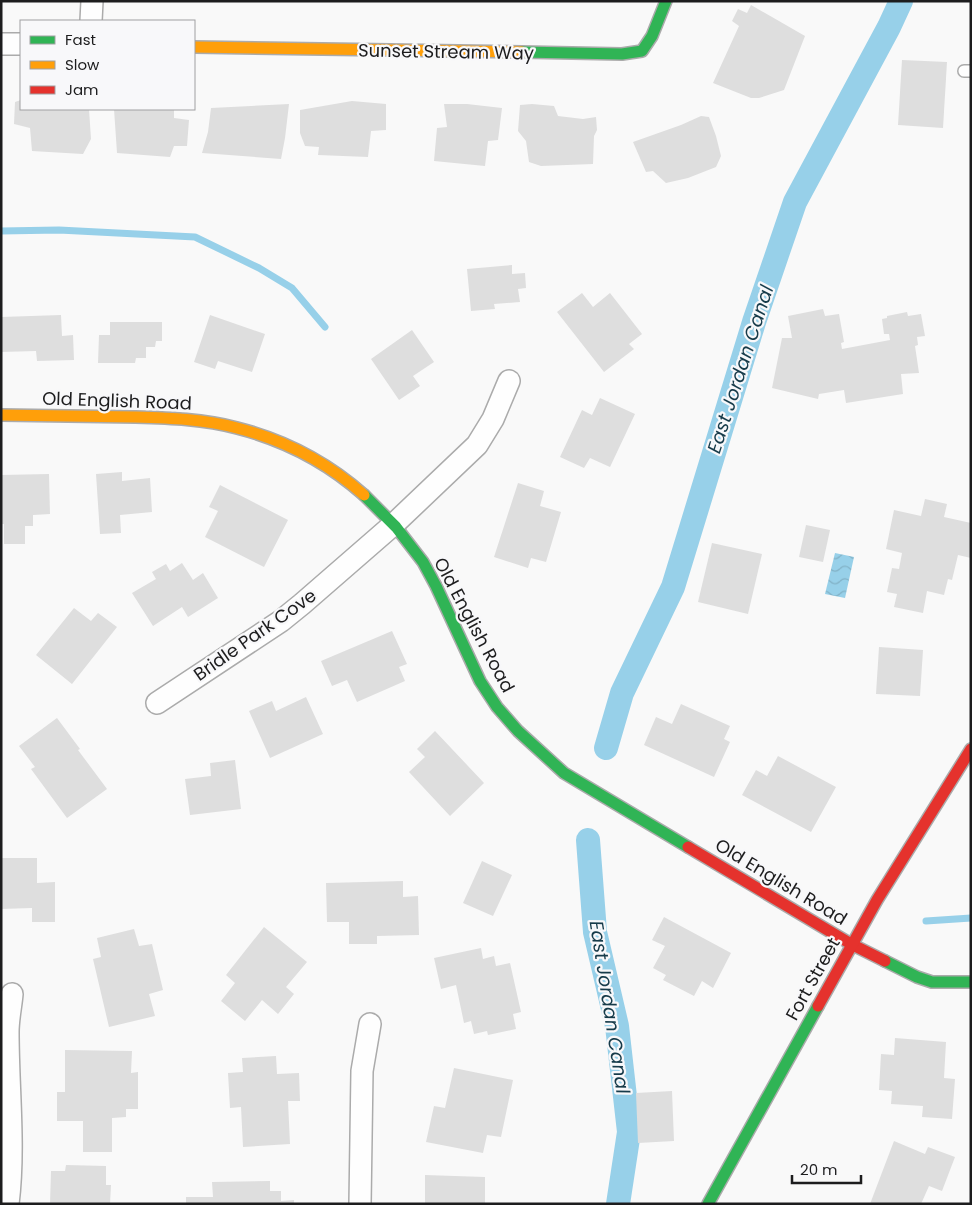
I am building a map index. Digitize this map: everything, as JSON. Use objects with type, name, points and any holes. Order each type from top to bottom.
[{"type":"street","points":[[91,20],[92,1]]},
{"type":"street","name":"Sunset Stream Way","points":[[195,47],[622,54],[642,51],[652,36],[666,1]]},
{"type":"street","points":[[1,44],[20,44]]},
{"type":"street","name":"Bridle Park Cove","points":[[157,703],[288,615],[394,524],[478,445],[493,419],[509,381]]},
{"type":"street","name":"Old English Road","points":[[1,415],[164,418],[217,423],[243,429],[268,438],[317,461],[341,476],[394,524],[428,571],[481,682],[498,707],[516,730],[538,752],[564,773],[851,944],[917,977],[932,982],[971,982]]},
{"type":"street","name":"Fort Street","points":[[708,1204],[851,944],[971,749]]},
{"type":"street","points":[[8,1204],[11,1156],[8,1030],[12,994]]},
{"type":"street","points":[[360,1204],[362,1071],[370,1024]]},
{"type":"water","points":[[835,553],[854,557],[845,598],[825,594]]},
{"type":"building","points":[[751,5],[805,36],[784,90],[759,98],[751,98],[713,83],[739,26],[732,21],[738,9],[747,13]]},
{"type":"building","points":[[902,60],[947,62],[943,128],[898,125]]},
{"type":"building","points":[[20,100],[20,110],[89,110],[91,139],[83,154],[32,151],[30,128],[14,124],[15,102]]},
{"type":"building","points":[[352,101],[386,104],[386,130],[371,131],[368,157],[318,155],[319,147],[305,146],[300,133],[300,110]]},
{"type":"building","points":[[289,104],[281,159],[202,153],[208,132],[211,108]]},
{"type":"building","points":[[444,104],[467,104],[502,108],[498,140],[488,141],[485,166],[434,161],[437,128],[447,127]]},
{"type":"building","points":[[520,105],[554,106],[558,116],[583,119],[596,117],[597,130],[594,136],[593,164],[541,166],[529,162],[526,141],[518,131]]},
{"type":"building","points":[[114,110],[174,110],[174,118],[189,120],[187,146],[174,146],[170,157],[117,153]]},
{"type":"building","points":[[701,116],[709,117],[716,136],[721,156],[716,167],[688,178],[666,183],[653,171],[646,172],[633,142]]},
{"type":"building","points":[[512,265],[512,274],[525,273],[526,288],[518,289],[520,302],[494,304],[495,309],[471,311],[467,269]]},
{"type":"building","points":[[582,293],[593,307],[610,293],[642,334],[629,344],[634,349],[604,372],[557,312]]},
{"type":"building","points":[[823,309],[825,316],[839,314],[844,342],[841,343],[842,349],[890,340],[889,334],[884,334],[882,319],[887,318],[887,316],[907,312],[908,316],[921,314],[925,336],[917,337],[918,345],[915,346],[919,373],[901,374],[903,394],[846,403],[844,390],[819,394],[818,399],[772,388],[782,338],[792,338],[788,316]]},
{"type":"building","points":[[61,315],[62,336],[73,335],[74,360],[37,361],[36,351],[1,352],[1,317]]},
{"type":"building","points":[[210,315],[265,334],[252,372],[218,361],[215,369],[194,362]]},
{"type":"building","points":[[110,322],[162,322],[162,341],[156,341],[155,347],[146,347],[146,358],[136,358],[135,363],[98,363],[99,335],[110,335]]},
{"type":"building","points":[[412,330],[434,362],[413,376],[420,386],[399,400],[371,359]]},
{"type":"building","points":[[600,398],[635,414],[610,467],[590,458],[584,468],[560,457],[582,410],[592,415]]},
{"type":"building","points":[[122,472],[122,481],[150,478],[152,512],[120,515],[121,533],[100,534],[96,474]]},
{"type":"building","points":[[49,474],[50,514],[33,515],[33,526],[25,526],[25,544],[4,544],[4,524],[1,524],[1,475]]},
{"type":"building","points":[[518,483],[544,491],[540,506],[561,512],[546,562],[531,558],[528,568],[494,557]]},
{"type":"building","points":[[220,485],[288,520],[264,567],[205,537],[218,511],[209,507]]},
{"type":"building","points":[[925,499],[947,504],[944,517],[971,523],[971,558],[958,555],[952,580],[948,579],[944,595],[927,591],[923,613],[894,607],[897,594],[887,592],[892,568],[899,569],[902,553],[886,549],[894,510],[921,516]]},
{"type":"building","points":[[806,525],[830,530],[823,562],[799,557]]},
{"type":"building","points":[[712,543],[762,554],[748,614],[698,602]]},
{"type":"building","points":[[182,563],[193,580],[203,573],[218,598],[188,617],[182,607],[153,626],[132,593],[156,579],[152,572],[166,564],[170,571]]},
{"type":"building","points":[[74,608],[91,621],[98,613],[117,627],[72,684],[36,655]]},
{"type":"building","points":[[392,631],[407,664],[399,667],[405,681],[357,702],[347,680],[332,686],[321,661]]},
{"type":"building","points":[[879,647],[923,650],[920,696],[876,694]]},
{"type":"building","points":[[306,697],[323,734],[270,758],[249,711],[272,701],[276,711]]},
{"type":"building","points":[[681,704],[730,726],[724,739],[730,742],[714,777],[644,745],[656,717],[672,724]]},
{"type":"building","points":[[57,718],[107,789],[67,818],[31,769],[35,767],[19,746]]},
{"type":"building","points":[[435,731],[484,783],[450,816],[409,772],[425,757],[417,749]]},
{"type":"building","points":[[778,756],[836,787],[811,832],[742,795],[756,770],[767,776]]},
{"type":"building","points":[[235,760],[241,809],[190,815],[185,779],[211,776],[210,763]]},
{"type":"building","points":[[1,858],[37,858],[37,883],[55,882],[55,922],[32,922],[32,908],[1,909]]},
{"type":"building","points":[[482,861],[512,875],[493,916],[463,903]]},
{"type":"building","points":[[403,881],[403,897],[418,896],[419,935],[377,936],[377,944],[349,944],[349,922],[327,922],[326,883]]},
{"type":"building","points":[[664,917],[731,953],[713,988],[702,981],[694,996],[663,980],[666,975],[653,968],[665,946],[652,940]]},
{"type":"building","points":[[264,927],[307,962],[286,987],[294,994],[278,1014],[262,1000],[245,1021],[221,1001],[235,983],[226,975]]},
{"type":"building","points":[[134,929],[139,946],[152,944],[163,990],[149,994],[155,1016],[109,1027],[93,959],[101,957],[97,938]]},
{"type":"building","points":[[481,948],[483,959],[494,956],[496,966],[510,963],[521,1012],[513,1014],[516,1029],[488,1035],[487,1031],[474,1034],[471,1021],[464,1023],[456,985],[441,989],[434,958]]},
{"type":"building","points":[[895,1038],[946,1042],[944,1078],[955,1079],[952,1119],[922,1117],[923,1106],[891,1104],[892,1091],[879,1090],[881,1054],[894,1055]]},
{"type":"building","points":[[65,1050],[132,1051],[131,1073],[138,1072],[138,1109],[126,1109],[126,1117],[112,1118],[112,1152],[83,1152],[83,1121],[57,1121],[57,1092],[65,1092]]},
{"type":"building","points":[[276,1056],[277,1074],[299,1073],[300,1101],[288,1101],[290,1144],[243,1147],[241,1107],[230,1108],[228,1073],[243,1072],[242,1058]]},
{"type":"building","points":[[454,1068],[513,1080],[501,1137],[487,1135],[483,1153],[426,1142],[434,1106],[445,1108]]},
{"type":"building","points":[[672,1091],[674,1141],[638,1143],[636,1093]]},
{"type":"building","points":[[894,1141],[925,1154],[928,1147],[955,1157],[942,1191],[929,1186],[921,1204],[870,1204]]},
{"type":"building","points":[[66,1165],[106,1166],[106,1185],[111,1185],[110,1204],[50,1204],[51,1171],[65,1171]]},
{"type":"building","points":[[425,1175],[485,1177],[485,1204],[425,1204]]},
{"type":"building","points":[[270,1181],[270,1191],[281,1191],[281,1201],[294,1200],[294,1204],[186,1204],[186,1197],[213,1197],[212,1182]]},
{"type":"waterway","name":"East Jordan Canal","points":[[606,748],[622,693],[673,587],[754,322],[795,202],[889,27],[901,1]]},
{"type":"waterway","points":[[1,231],[59,230],[195,237],[259,268],[292,288],[325,327]]},
{"type":"waterway","name":"East Jordan Canal","points":[[588,840],[595,932],[617,1026],[629,1132],[618,1204]]},
{"type":"waterway","points":[[926,921],[971,918]]},
{"type":"traffic: fast","points":[[522,52],[622,54],[642,51],[652,36],[666,1]]},
{"type":"traffic: fast","points":[[364,495],[396,527],[423,562],[480,681],[497,707],[518,731],[564,773],[688,847]]},
{"type":"traffic: fast","points":[[885,961],[917,977],[932,982],[971,982]]},
{"type":"traffic: fast","points":[[708,1204],[818,1006]]},
{"type":"traffic: slow","points":[[195,47],[522,52]]},
{"type":"traffic: slow","points":[[1,415],[161,418],[225,425],[272,439],[305,454],[336,473],[364,495]]},
{"type":"traffic: jam","points":[[818,1006],[877,900],[971,749]]},
{"type":"traffic: jam","points":[[688,847],[851,944],[885,961]]}]
